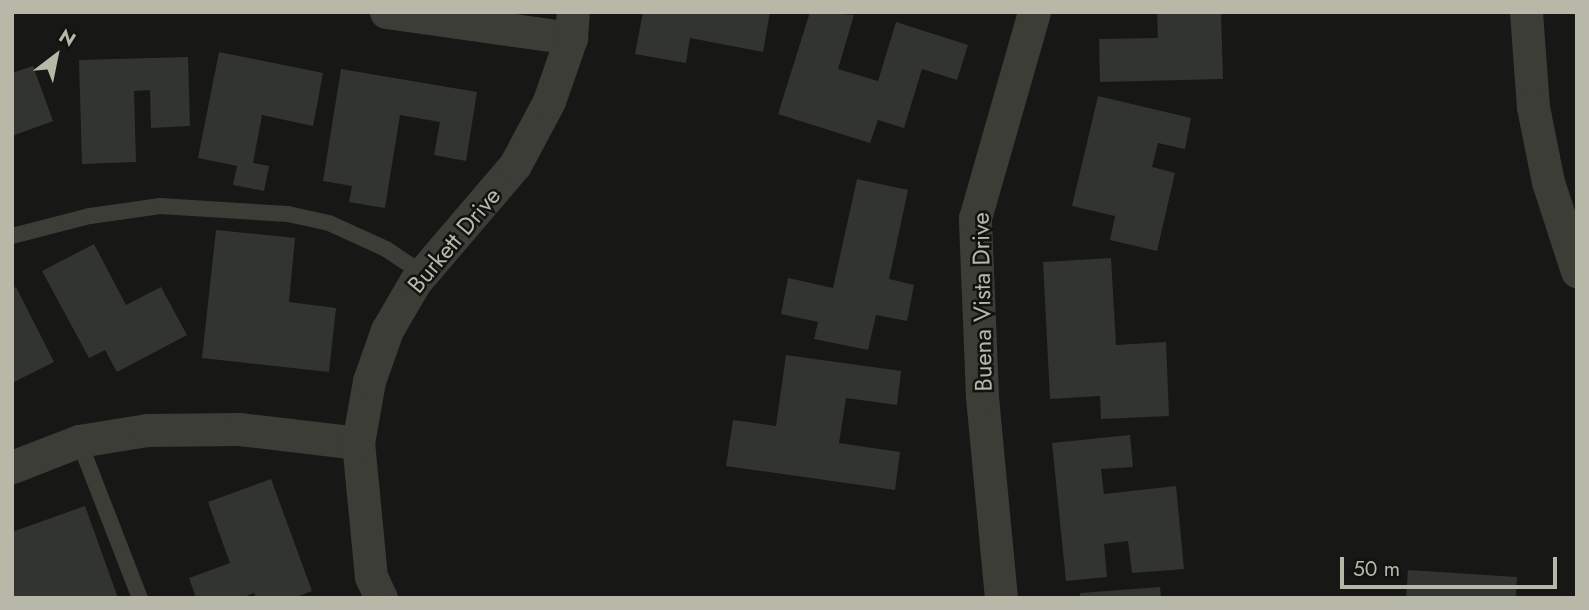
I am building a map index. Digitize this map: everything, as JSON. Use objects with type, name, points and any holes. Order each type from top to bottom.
[{"type":"street","points":[[386,12],[572,25]]},
{"type":"street","name":"Buena Vista Drive","points":[[1001,598],[982,396],[975,218],[1034,12]]},
{"type":"street","points":[[1526,12],[1533,107],[1545,170],[1577,271]]},
{"type":"street","name":"Burkett Drive","points":[[381,598],[371,577],[358,443],[369,381],[387,330],[422,273],[515,165],[549,102],[572,25]]},
{"type":"street","points":[[12,467],[79,441],[147,430],[239,429],[358,443]]},
{"type":"lane","points":[[12,236],[90,216],[160,206],[288,214],[329,223],[386,249],[422,273]]},
{"type":"lane","points":[[79,441],[140,598]]},
{"type":"building","points":[[643,12],[770,12],[763,52],[690,38],[686,63],[635,54]]},
{"type":"building","points":[[810,12],[854,15],[838,69],[878,81],[896,22],[968,45],[957,80],[922,69],[904,128],[878,120],[870,143],[778,114]]},
{"type":"building","points":[[1157,12],[1221,12],[1223,79],[1100,82],[1099,39],[1158,38]]},
{"type":"building","points":[[219,52],[323,73],[313,126],[262,115],[253,163],[269,166],[264,191],[233,185],[237,166],[198,158]]},
{"type":"building","points":[[188,57],[190,126],[151,128],[150,90],[134,91],[136,162],[82,164],[79,60]]},
{"type":"building","points":[[33,66],[53,121],[12,136],[12,73]]},
{"type":"building","points":[[341,69],[477,92],[466,161],[434,155],[440,122],[400,115],[385,208],[349,202],[352,186],[323,181]]},
{"type":"building","points":[[1098,96],[1191,118],[1185,149],[1158,143],[1152,167],[1175,173],[1157,251],[1110,240],[1115,216],[1072,206]]},
{"type":"building","points":[[857,179],[908,190],[889,279],[914,285],[907,321],[876,315],[868,350],[814,339],[818,322],[781,314],[788,278],[833,288]]},
{"type":"building","points":[[216,230],[295,238],[289,302],[336,308],[329,372],[202,358]]},
{"type":"building","points":[[94,244],[126,305],[161,287],[187,335],[117,372],[105,350],[89,358],[42,271]]},
{"type":"building","points":[[1111,258],[1116,345],[1166,342],[1169,416],[1101,419],[1100,396],[1050,399],[1043,262]]},
{"type":"building","points":[[16,287],[54,362],[12,383],[12,289]]},
{"type":"building","points":[[786,355],[901,371],[897,405],[846,398],[839,443],[900,452],[895,490],[726,466],[733,420],[776,426]]},
{"type":"building","points":[[1130,435],[1133,467],[1101,469],[1104,494],[1176,486],[1184,569],[1132,573],[1128,541],[1104,544],[1107,577],[1066,581],[1052,443]]},
{"type":"building","points":[[271,479],[312,591],[294,598],[256,598],[254,593],[241,598],[196,598],[189,578],[230,563],[208,502]]},
{"type":"building","points":[[85,506],[118,598],[12,598],[12,532]]},
{"type":"building","points":[[1408,570],[1517,577],[1516,598],[1406,598]]},
{"type":"building","points":[[1160,587],[1161,598],[1080,598],[1080,593]]}]
